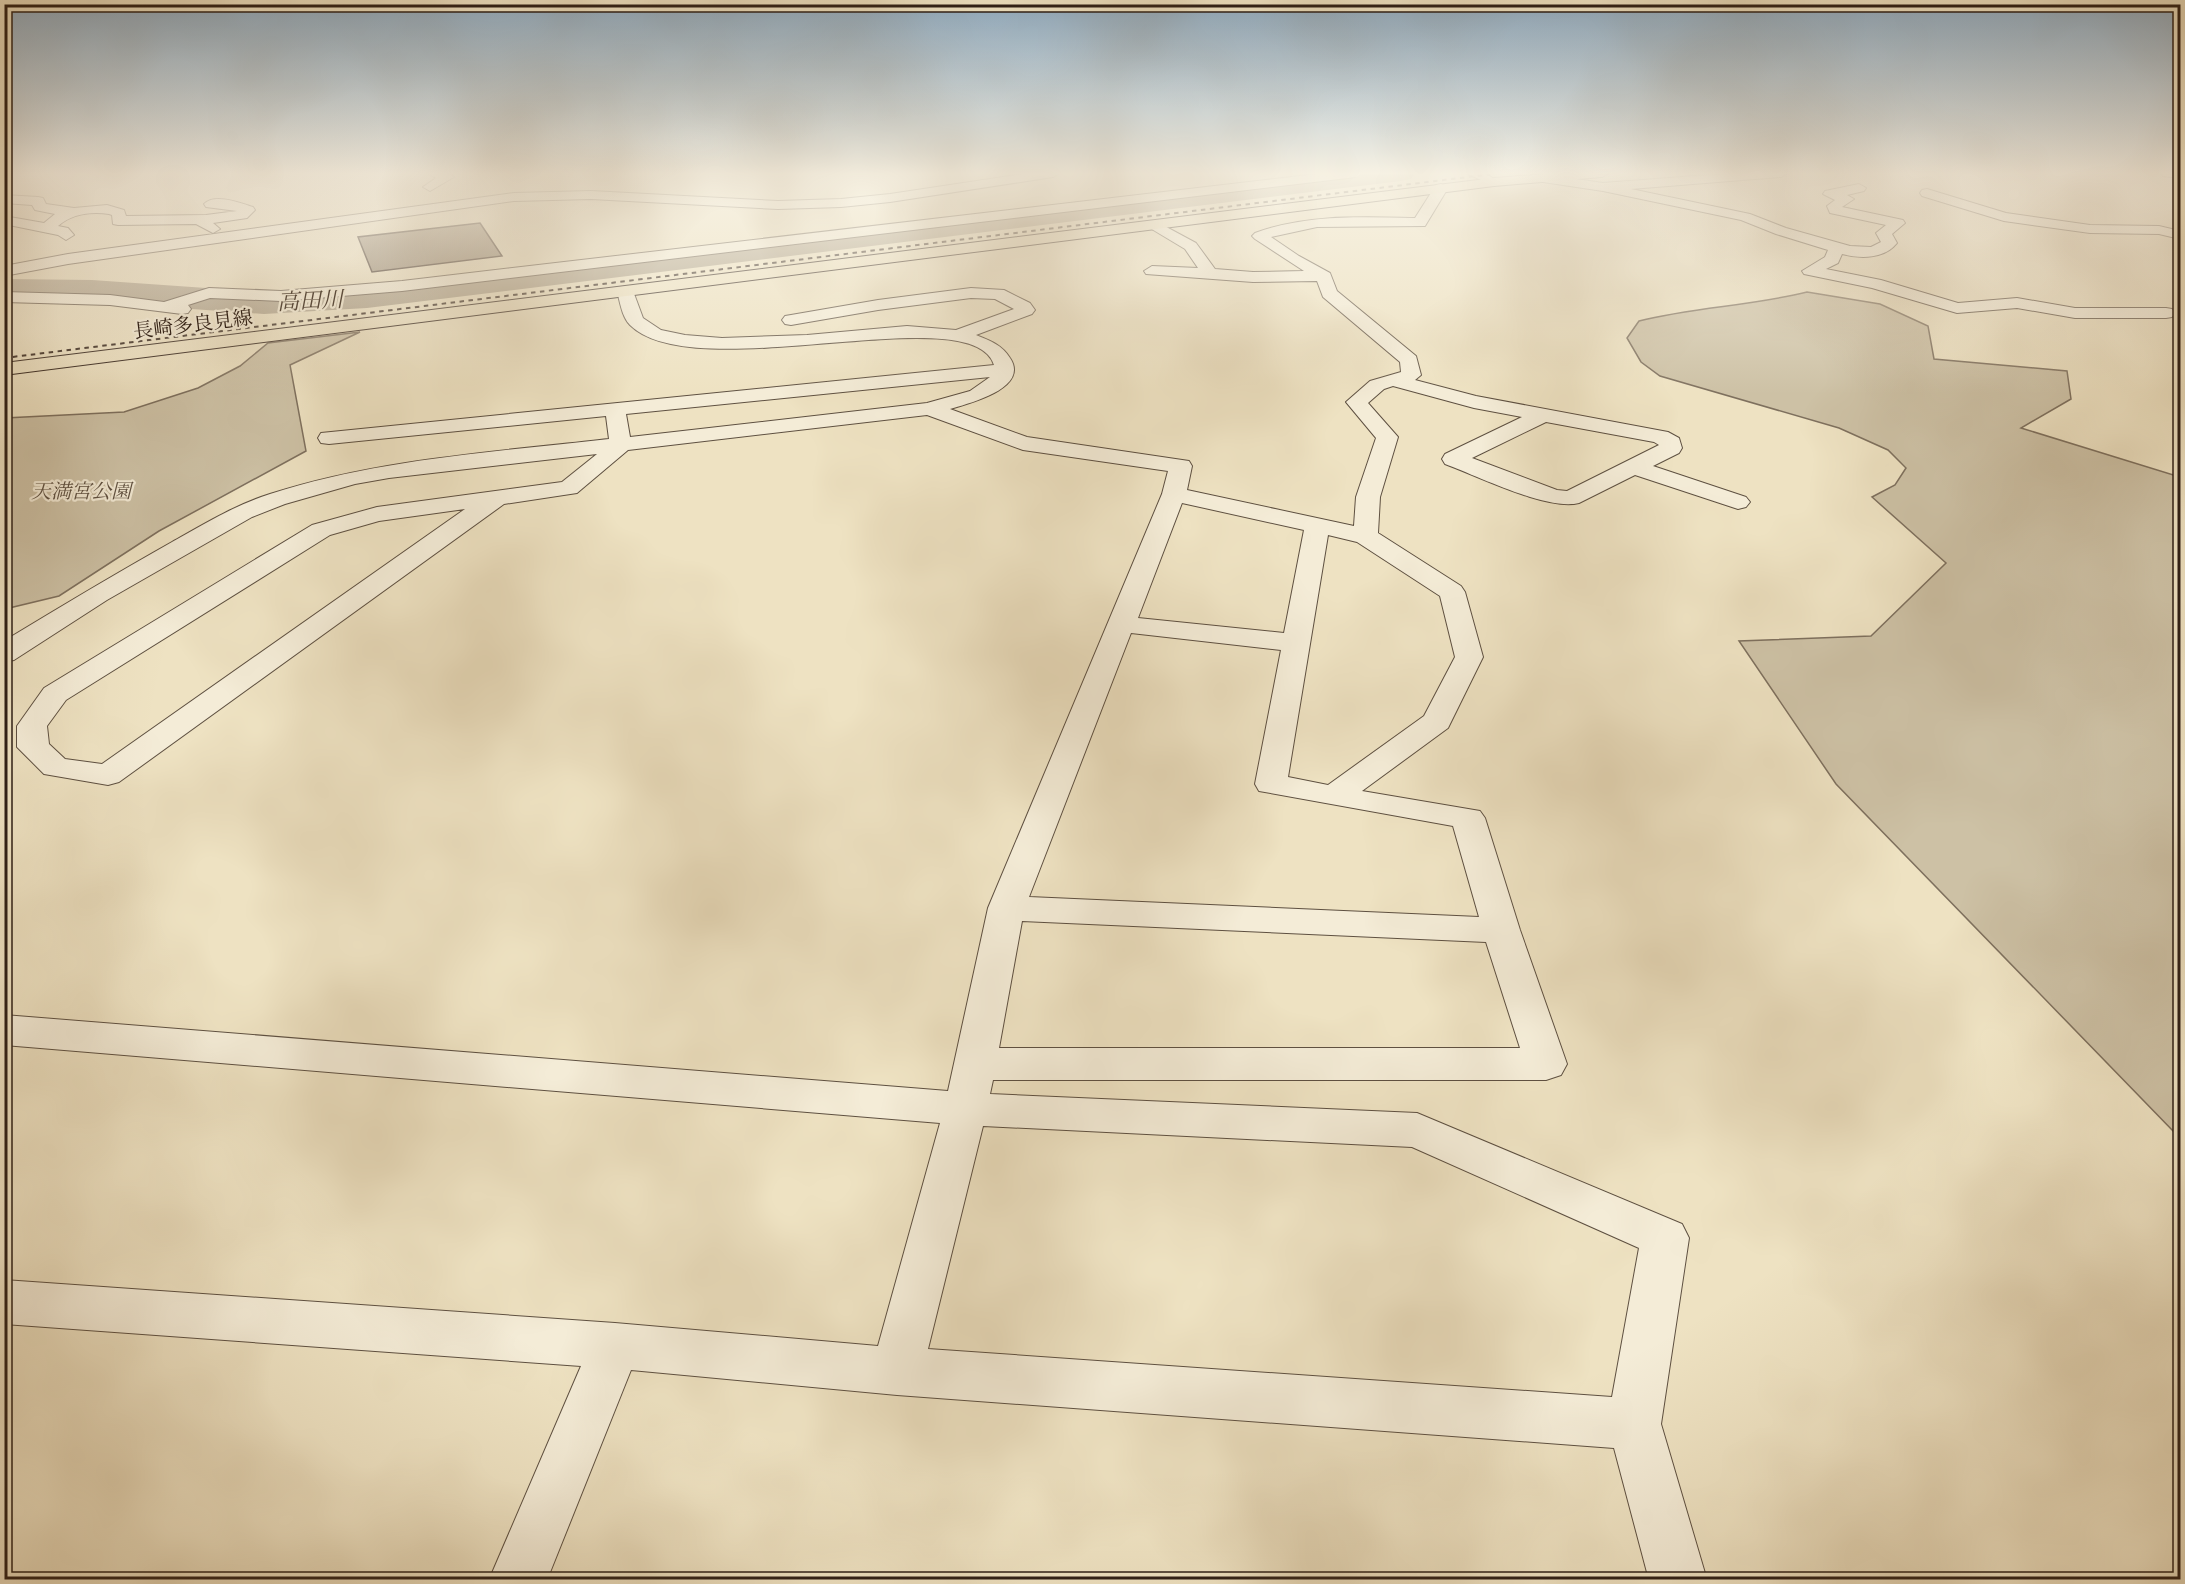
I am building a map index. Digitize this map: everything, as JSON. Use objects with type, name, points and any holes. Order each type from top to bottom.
[{"type":"main road","name":"長崎多良見線","points":[[4,369],[977,247]]},
{"type":"street","points":[[68,259],[74,247]]},
{"type":"street","points":[[4,271],[152,247]]},
{"type":"street","points":[[271,313],[295,312],[404,293],[741,247]]},
{"type":"street","points":[[1192,247],[1210,274]]},
{"type":"street","points":[[1276,247],[1324,276],[1329,293],[1409,360],[1411,375],[1377,385],[1356,402],[1387,437],[1368,497],[1365,536]]},
{"type":"street","points":[[1837,247],[1874,252],[1882,247]]},
{"type":"street","points":[[1844,249],[1835,251],[1832,260],[1810,271],[1875,284],[1957,308],[2017,303],[2075,313],[2167,313]]},
{"type":"street","points":[[1152,271],[1253,278],[1324,276]]},
{"type":"street","points":[[4,654],[109,588],[244,512],[278,499],[352,478],[389,471],[929,409],[976,395],[1004,377],[1006,370],[999,353],[982,344],[958,336],[907,330],[737,345],[693,342],[655,333],[636,321],[625,291]]},
{"type":"street","points":[[4,297],[110,300],[161,308],[281,296],[404,293]]},
{"type":"street","points":[[771,322],[971,293],[998,294],[1026,310],[958,336]]},
{"type":"street","points":[[655,333],[725,326]]},
{"type":"street","points":[[329,438],[1006,370]]},
{"type":"street","points":[[1392,380],[1474,402],[1660,437],[1671,443],[1671,448],[1571,498],[1554,496],[1453,459],[1541,416]]},
{"type":"street","points":[[615,409],[621,445]]},
{"type":"street","points":[[897,1371],[966,1109],[1006,908],[1174,494],[1181,466],[1023,443],[929,409]]},
{"type":"street","points":[[498,497],[108,775],[55,767],[33,747],[32,726],[55,694],[321,530],[377,514],[498,497],[569,488],[621,445]]},
{"type":"street","points":[[1634,467],[1738,502]]},
{"type":"street","points":[[1174,494],[1365,536],[1452,592],[1469,657],[1437,721],[1334,796]]},
{"type":"street","points":[[976,1064],[1546,1064],[1501,930],[1468,818],[1271,784],[1317,526]]},
{"type":"street","points":[[1121,624],[1296,644]]},
{"type":"street","points":[[1006,908],[1501,930]]},
{"type":"street","points":[[4,1030],[966,1109],[1417,1130],[1665,1238],[1634,1424],[1678,1580]]},
{"type":"street","points":[[4,1302],[615,1346],[897,1371],[1634,1424]]},
{"type":"street","points":[[518,1580],[615,1346]]},
{"type":"green space","points":[[1807,292],[1880,304],[1928,326],[1934,359],[2067,371],[2071,399],[2021,428],[2180,477],[2180,1129],[2175,1133],[1836,784],[1739,641],[1871,636],[1946,563],[1872,497],[1895,485],[1906,468],[1888,450],[1839,428],[1660,376],[1641,362],[1627,338],[1639,321]]},
{"type":"green space","name":"天満宮公園","points":[[360,332],[290,365],[306,451],[159,531],[59,596],[5,609],[5,418],[124,412],[198,388],[240,366],[268,343]]},
{"type":"building","points":[[362,247],[496,247],[502,256],[372,272]]},
{"type":"waterway","name":"高田川","points":[[4,290],[92,291],[264,303],[367,297],[785,247]]},
{"type":"railway","points":[[4,358],[902,247]]}]
